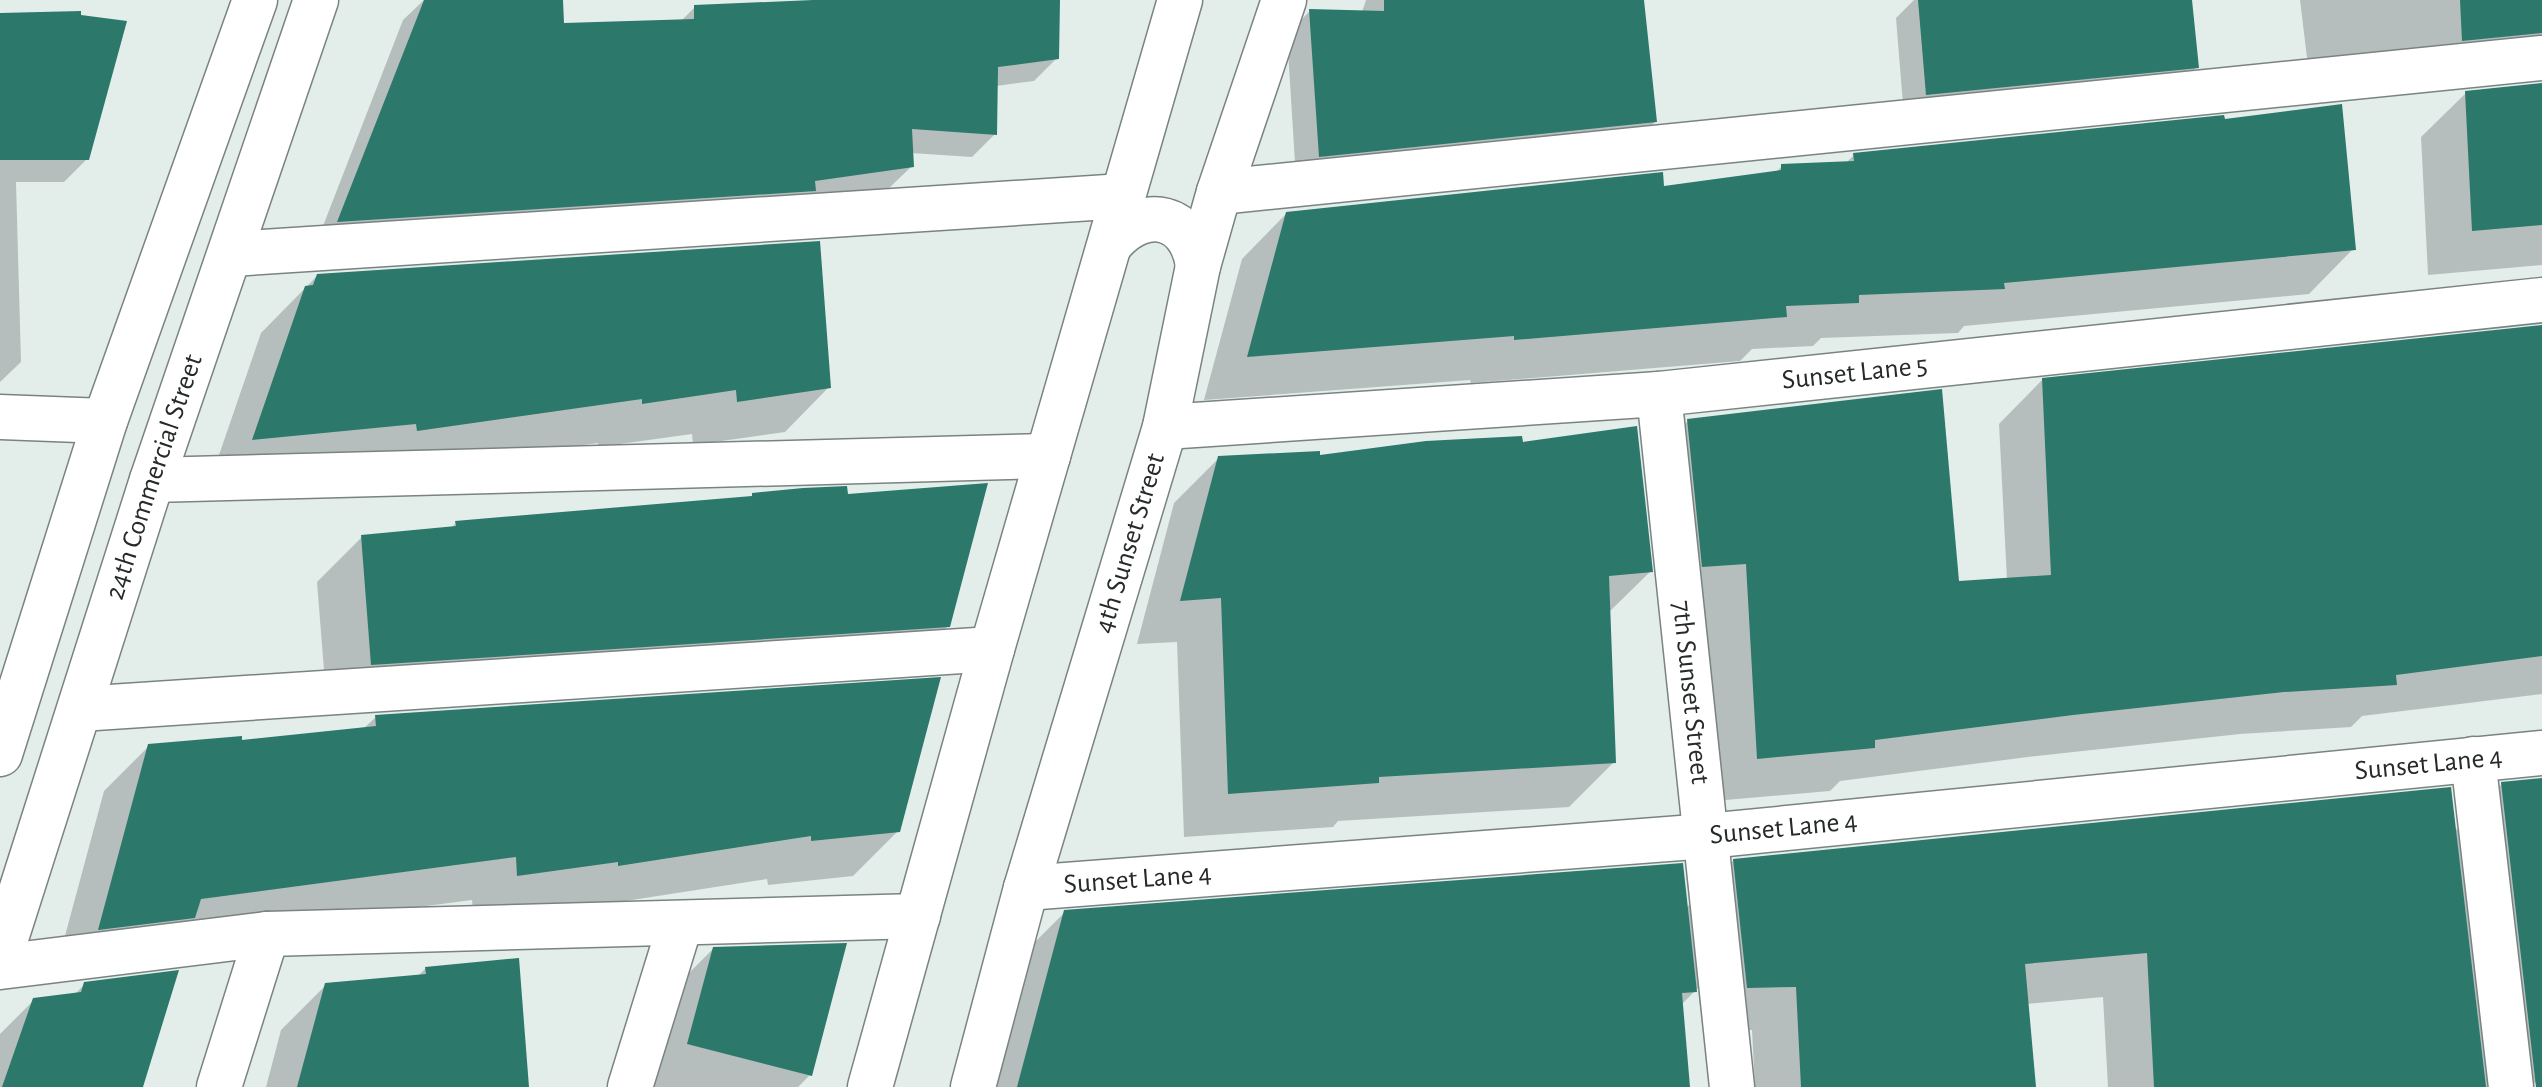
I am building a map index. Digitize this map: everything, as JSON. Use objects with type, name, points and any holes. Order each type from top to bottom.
[{"type":"street","points":[[0,754],[105,421],[255,0]]},
{"type":"street","name":"24th Commercial Street","points":[[0,957],[152,480],[232,254],[316,0]]},
{"type":"street","points":[[870,1087],[992,649],[1180,0]]},
{"type":"street","name":"4th Sunset Street","points":[[973,1087],[1026,888],[1165,427],[1198,266],[1219,192],[1284,0]]},
{"type":"street","points":[[1219,192],[2542,58]]},
{"type":"street","points":[[232,254],[1123,196]]},
{"type":"street","points":[[1112,242],[1135,222],[1165,220],[1189,238],[1198,266]]},
{"type":"street","name":"Sunset Lane 5","points":[[1165,427],[1659,394],[2542,300]]},
{"type":"street","name":"7th Sunset Street","points":[[1659,394],[1732,1087]]},
{"type":"street","points":[[0,417],[105,421]]},
{"type":"street","points":[[152,480],[1048,456]]},
{"type":"street","points":[[80,709],[992,649]]},
{"type":"street","name":"Sunset Lane 4","points":[[1026,888],[1707,836],[2542,753]]},
{"type":"street","points":[[2473,759],[2511,1087]]},
{"type":"street","points":[[0,967],[267,934],[680,925],[918,916]]},
{"type":"street","points":[[630,1087],[680,925]]},
{"type":"street","points":[[219,1087],[267,934]]},
{"type":"building","points":[[424,0],[563,0],[564,23],[694,19],[694,5],[813,0],[1060,0],[1059,59],[998,67],[997,135],[912,129],[914,167],[815,181],[816,191],[337,222]]},
{"type":"building","points":[[1384,0],[1644,0],[1657,122],[1319,157],[1309,9],[1384,11]]},
{"type":"building","points":[[1918,0],[2192,0],[2199,68],[1926,95]]},
{"type":"building","points":[[2460,0],[2542,0],[2542,33],[2462,41]]},
{"type":"building","points":[[81,11],[81,15],[127,21],[89,160],[0,160],[0,13]]},
{"type":"building","points":[[2542,83],[2542,225],[2472,231],[2465,91]]},
{"type":"building","points":[[2342,104],[2356,250],[2004,283],[2005,289],[1859,295],[1859,303],[1786,306],[1787,317],[1514,340],[1514,336],[1247,357],[1286,212],[1663,172],[1664,186],[1781,170],[1781,164],[1854,161],[1853,153],[2224,115],[2225,119]]},
{"type":"building","points":[[820,241],[831,388],[737,402],[736,390],[642,404],[642,399],[417,431],[416,424],[252,440],[305,286],[313,285],[317,274]]},
{"type":"building","points":[[2542,325],[2542,656],[2396,675],[2397,685],[2284,692],[2073,715],[1875,740],[1875,748],[1757,759],[1746,564],[1702,567],[1687,419],[1942,389],[1959,581],[2051,575],[2042,378]]},
{"type":"building","points":[[1637,426],[1653,572],[1609,576],[1616,763],[1379,777],[1379,783],[1228,794],[1221,598],[1180,601],[1218,456],[1320,451],[1320,455],[1426,441],[1522,436],[1523,442]]},
{"type":"building","points":[[988,483],[950,627],[371,665],[361,535],[456,526],[455,521],[752,496],[752,493],[803,488],[847,486],[848,494]]},
{"type":"building","points":[[941,677],[900,832],[811,841],[811,836],[618,866],[618,862],[517,876],[516,857],[201,899],[195,918],[98,930],[148,744],[242,736],[242,740],[376,726],[375,715]]},
{"type":"building","points":[[2542,778],[2542,1087],[2536,1087],[2501,782]]},
{"type":"building","points":[[2451,787],[2486,1087],[2154,1087],[2147,953],[2025,964],[2036,1087],[1801,1087],[1796,987],[1747,988],[1733,859]]},
{"type":"building","points":[[1683,863],[1697,992],[1682,993],[1690,1087],[1017,1087],[1064,910]]},
{"type":"building","points":[[847,943],[812,1076],[687,1044],[713,947]]},
{"type":"building","points":[[519,958],[529,1087],[297,1087],[325,983],[426,974],[425,967]]},
{"type":"building","points":[[179,970],[143,1087],[2,1087],[33,998],[81,992],[84,982]]}]
